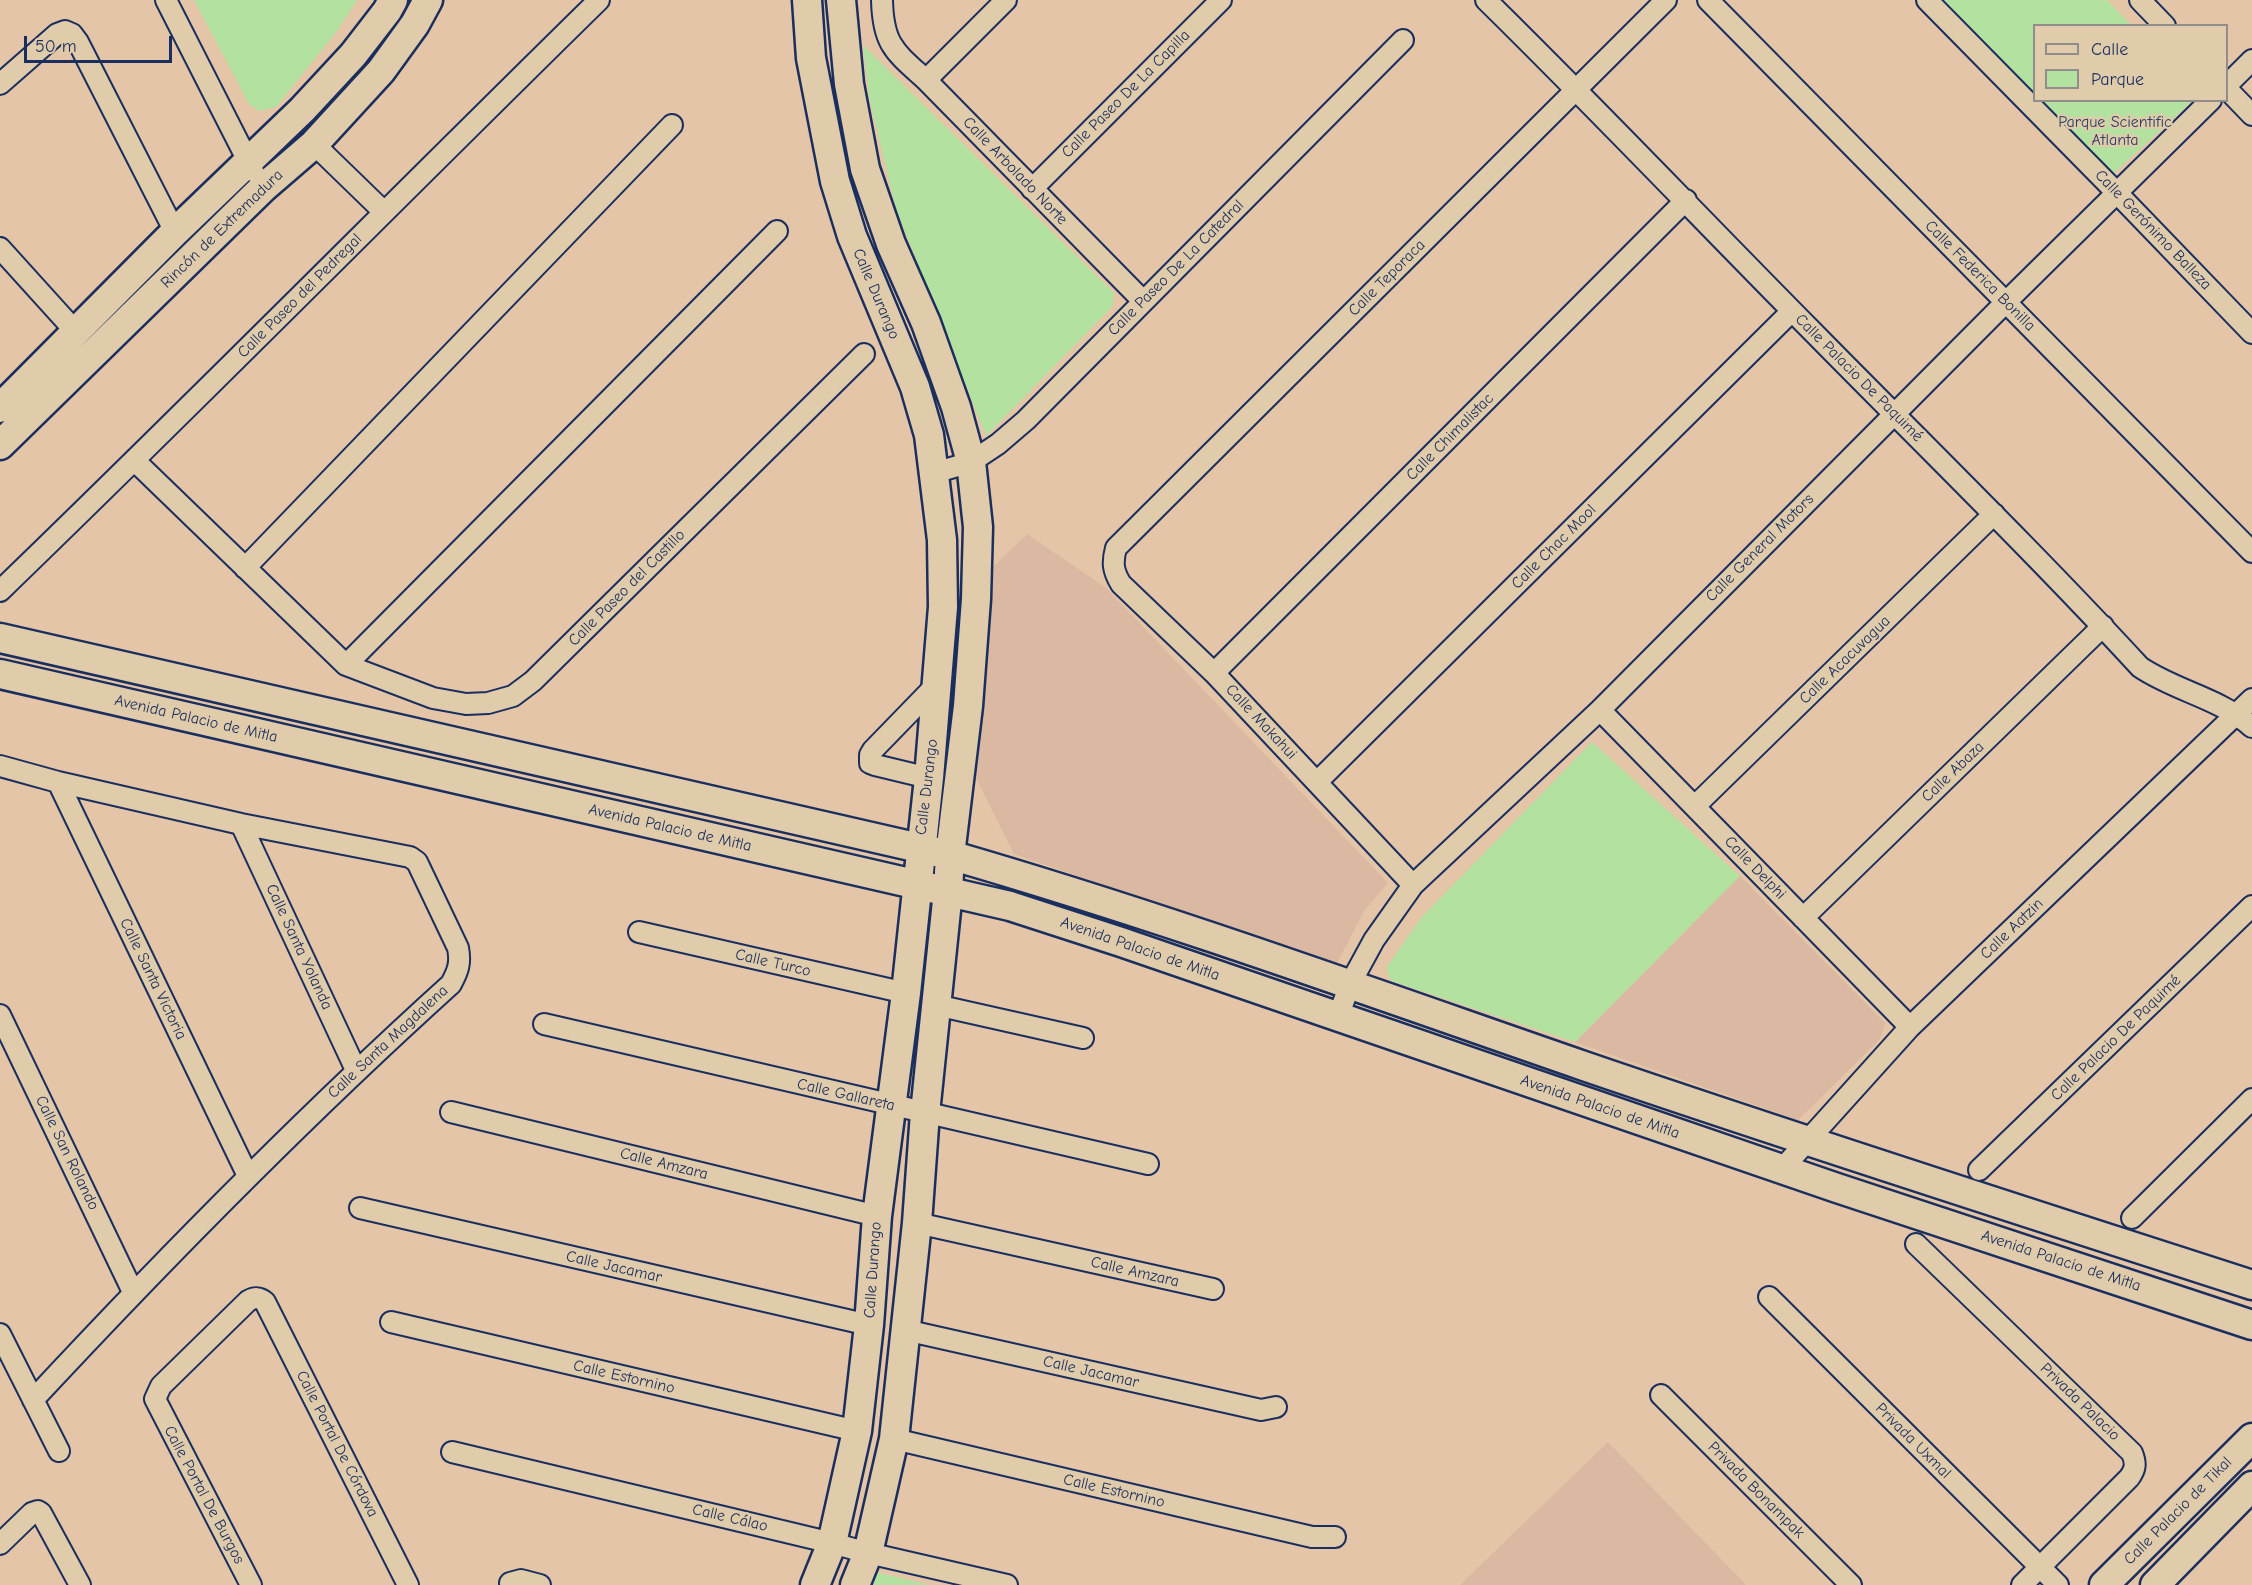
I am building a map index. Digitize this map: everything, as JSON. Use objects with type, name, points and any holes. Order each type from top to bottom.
[{"type":"main road","name":"Rincón de Extremadura","points":[[0,408],[175,232],[302,110],[352,55],[393,0]]},
{"type":"main road","name":"Rincón de Extremadura","points":[[0,445],[263,188],[314,144],[381,71],[415,24],[428,0]]},
{"type":"main road","name":"Calle Durango","points":[[807,0],[811,58],[835,181],[852,236],[915,387],[929,435],[942,540],[943,606],[929,778],[906,993],[877,1216],[869,1325],[857,1431],[832,1543],[815,1585]]},
{"type":"main road","name":"Calle Durango","points":[[841,0],[849,84],[865,169],[891,244],[926,323],[956,407],[971,462],[978,527],[976,599],[968,706],[950,855],[925,1113],[918,1223],[894,1439],[868,1553],[855,1585]]},
{"type":"main road","name":"Avenida Palacio de Mitla","points":[[0,638],[950,855],[1040,881],[1208,935],[1808,1140],[2252,1285]]},
{"type":"main road","name":"Avenida Palacio de Mitla","points":[[0,674],[1010,906],[2252,1325]]},
{"type":"main road","name":"Calle Palacio de Tikal","points":[[2104,1585],[2252,1438]]},
{"type":"main road","points":[[2155,1585],[2252,1486]]},
{"type":"street","points":[[166,0],[263,188]]},
{"type":"street","name":"Calle Paseo del Pedregal","points":[[0,591],[135,461],[383,212],[600,0]]},
{"type":"street","name":"Calle Arbolado Norte","points":[[882,0],[887,39],[896,52],[1143,301]]},
{"type":"street","points":[[926,80],[1006,0]]},
{"type":"street","name":"Calle Paseo De La Capilla","points":[[1032,189],[1221,0]]},
{"type":"street","name":"Calle Palacio De Paquimé","points":[[1486,0],[1994,514],[2140,667],[2154,676],[2237,714],[2252,727]]},
{"type":"street","name":"Calle Teporaca","points":[[1113,560],[1116,548],[1666,0]]},
{"type":"street","name":"Calle Federica Bonilla","points":[[1708,0],[2252,552]]},
{"type":"street","name":"Calle Gerónimo Balleza","points":[[1927,0],[2252,333]]},
{"type":"street","points":[[2139,0],[2163,24]]},
{"type":"street","points":[[0,84],[57,33],[64,31],[72,34],[175,232]]},
{"type":"street","name":"Calle Paseo De La Catedral","points":[[934,473],[971,462],[998,444],[1026,420],[1403,40]]},
{"type":"street","points":[[2228,85],[2252,60]]},
{"type":"street","points":[[2228,89],[2252,115]]},
{"type":"street","name":"Calle General Motors","points":[[1338,1017],[1350,984],[1374,940],[1413,885],[1600,710],[1893,414],[2209,102]]},
{"type":"street","points":[[245,568],[672,125]]},
{"type":"street","points":[[314,144],[383,212]]},
{"type":"street","name":"Calle Chimalistac","points":[[1214,673],[1686,201]]},
{"type":"street","points":[[346,664],[777,231]]},
{"type":"street","points":[[0,249],[76,332]]},
{"type":"street","name":"Calle Chac Mool","points":[[1317,782],[1792,311]]},
{"type":"street","name":"Calle Paseo del Castillo","points":[[135,461],[346,664],[433,698],[466,704],[488,703],[513,696],[533,681],[864,354]]},
{"type":"street","name":"Calle Acacuvagua","points":[[1695,806],[1994,514]]},
{"type":"street","name":"Calle Makahui","points":[[1113,560],[1114,572],[1121,584],[1214,673],[1413,885]]},
{"type":"street","name":"Calle Abaza","points":[[1803,918],[2103,626]]},
{"type":"street","points":[[929,778],[874,765],[869,759],[873,750],[938,683]]},
{"type":"street","name":"Calle Aatzin","points":[[1782,1168],[1910,1027],[2252,699]]},
{"type":"street","name":"Calle Delphi","points":[[1600,710],[1910,1027]]},
{"type":"street","name":"Calle Santa Magdalena","points":[[0,766],[58,782],[242,824],[410,857],[417,862],[458,948],[460,966],[451,984],[356,1070],[248,1176],[133,1292],[33,1400]]},
{"type":"street","name":"Calle Santa Victoria","points":[[58,782],[248,1176]]},
{"type":"street","name":"Calle Santa Yolanda","points":[[242,824],[356,1070]]},
{"type":"street","name":"Calle Palacio De Paquimé","points":[[1979,1170],[2252,906]]},
{"type":"street","name":"Calle Turco","points":[[639,932],[906,993]]},
{"type":"street","points":[[936,1005],[1083,1038]]},
{"type":"street","name":"Calle San Rolando","points":[[1,1017],[133,1292]]},
{"type":"street","name":"Calle Gallareta","points":[[544,1024],[1148,1164]]},
{"type":"street","points":[[2132,1218],[2252,1099]]},
{"type":"street","name":"Calle Amzara","points":[[451,1112],[877,1216]]},
{"type":"street","name":"Calle Jacamar","points":[[360,1208],[869,1325]]},
{"type":"street","name":"Calle Amzara","points":[[918,1223],[1212,1289]]},
{"type":"street","name":"Privada Palacio","points":[[1916,1244],[2132,1453],[2135,1470],[2129,1478],[2041,1569]]},
{"type":"street","name":"Privada Uxmal","points":[[1769,1297],[2058,1585]]},
{"type":"street","name":"Calle Portal De Burgos","points":[[251,1585],[155,1399],[161,1386],[248,1301],[254,1298],[266,1302]]},
{"type":"street","name":"Calle Portal De Córdova","points":[[266,1302],[408,1585]]},
{"type":"street","name":"Calle Estornino","points":[[391,1322],[857,1431]]},
{"type":"street","name":"Calle Jacamar","points":[[905,1330],[1261,1410],[1276,1407]]},
{"type":"street","points":[[0,1334],[59,1451]]},
{"type":"street","name":"Privada Bonampak","points":[[1661,1395],[1851,1585]]},
{"type":"street","name":"Calle Estornino","points":[[894,1439],[1312,1537],[1335,1537]]},
{"type":"street","name":"Calle Cálao","points":[[452,1452],[1007,1585]]},
{"type":"street","points":[[0,1544],[38,1510],[80,1585]]},
{"type":"street","points":[[2022,1585],[2041,1569]]},
{"type":"street","points":[[510,1582],[521,1580],[540,1585]]},
{"type":"shaded area","points":[[1027,534],[1106,588],[1388,883],[1364,911],[1336,965],[1014,854],[975,776],[991,615],[993,567]]},
{"type":"shaded area","points":[[1740,876],[1885,1023],[1880,1039],[1798,1120],[1575,1042]]},
{"type":"shaded area","points":[[1608,1442],[1746,1585],[1460,1585]]},
{"type":"green space","points":[[194,0],[357,0],[337,31],[276,107],[259,111],[249,104]]},
{"type":"green space","name":"Parque Scientific Atlanta","points":[[1937,0],[2107,0],[2130,24],[2033,24],[2033,95]]},
{"type":"green space","points":[[863,45],[1114,293],[1112,307],[986,436],[896,209],[869,97]]},
{"type":"green space","name":"Parque Scientific Atlanta","points":[[2040,102],[2191,102],[2114,173]]},
{"type":"green space","points":[[1592,742],[1740,876],[1575,1042],[1391,981],[1386,968],[1422,917]]},
{"type":"green space","points":[[875,1572],[931,1585],[868,1585]]}]
